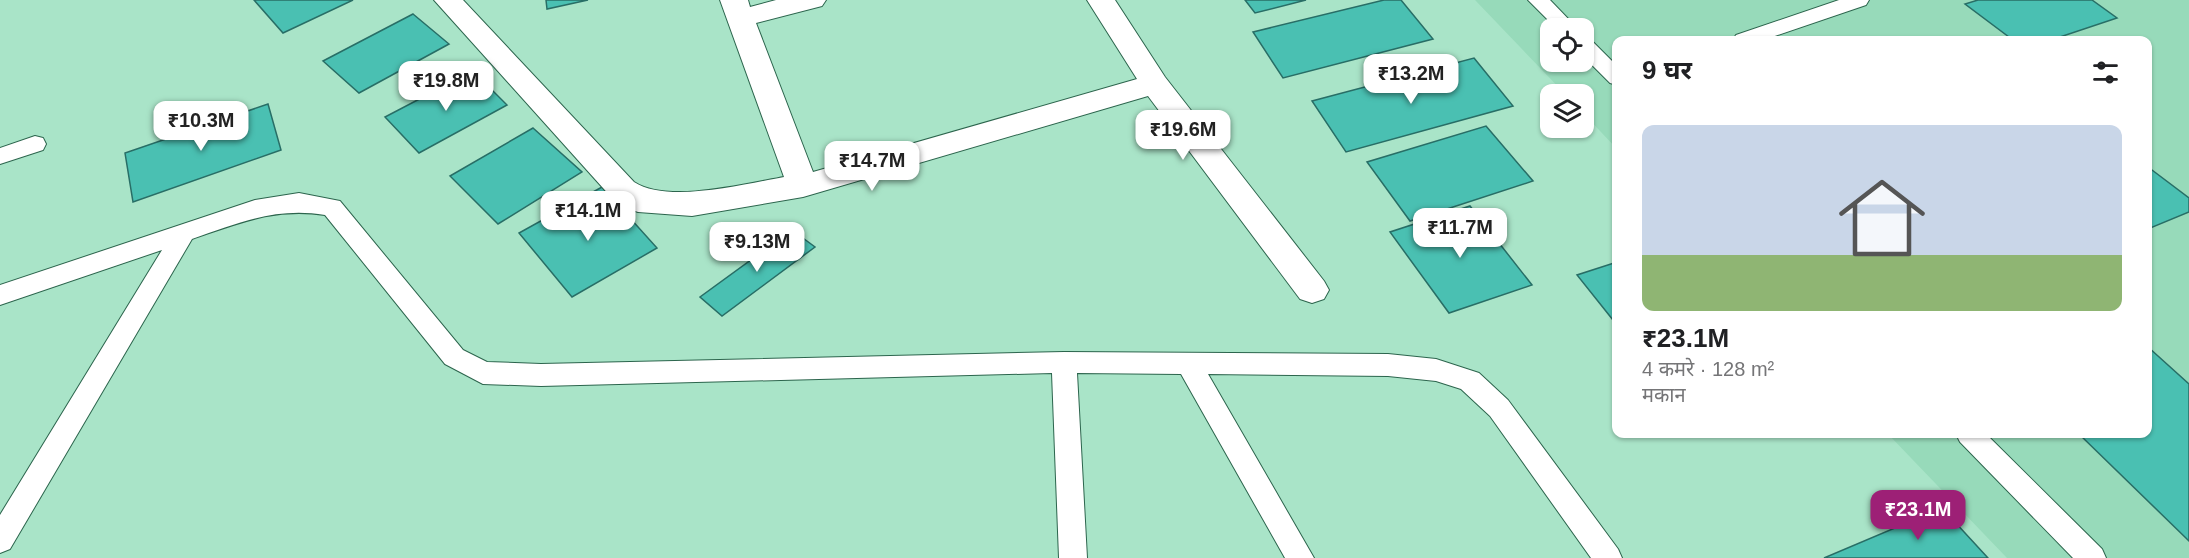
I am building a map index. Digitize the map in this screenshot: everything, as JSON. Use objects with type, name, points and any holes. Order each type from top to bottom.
[{"type":"street","points":[[448,0],[623,190],[638,200],[692,204],[803,186],[1155,84]]},
{"type":"street","points":[[803,186],[737,9],[812,0]]},
{"type":"street","points":[[1101,0],[1155,84],[1312,290]]},
{"type":"lane","points":[[1538,0],[1557,18]]},
{"type":"lane","points":[[1755,36],[1859,0]]},
{"type":"lane","points":[[1594,55],[1612,73]]},
{"type":"lane","points":[[0,156],[35,144]]},
{"type":"lane","points":[[0,295],[255,209],[299,202],[332,207],[454,357],[483,373],[542,375],[1064,362],[1388,365],[1436,370],[1470,381],[1499,408],[1608,558]]},
{"type":"lane","points":[[0,540],[184,233]]},
{"type":"lane","points":[[1064,362],[1073,558]]},
{"type":"lane","points":[[1188,362],[1300,558]]},
{"type":"lane","points":[[1973,438],[2092,558]]},
{"type":"shaded area","points":[[1475,0],[2189,0],[2189,558],[2007,558],[1892,438],[2152,438],[2152,36],[1612,36],[1612,144],[1594,125],[1594,84],[1555,84],[1544,72],[1594,72],[1594,18],[1540,18],[1540,68]]},
{"type":"building","points":[[254,0],[353,0],[283,33]]},
{"type":"building","points":[[546,0],[588,0],[547,9]]},
{"type":"building","points":[[1245,0],[1306,0],[1255,13]]},
{"type":"building","points":[[1384,0],[1401,0],[1433,39],[1283,78],[1253,32]]},
{"type":"building","points":[[1978,0],[2092,0],[2117,18],[2063,36],[2008,36],[1965,4]]},
{"type":"building","points":[[413,14],[449,44],[359,93],[323,61]]},
{"type":"building","points":[[1474,58],[1513,106],[1346,152],[1312,101]]},
{"type":"building","points":[[473,71],[507,105],[419,153],[385,117]]},
{"type":"building","points":[[268,104],[281,150],[133,202],[125,153]]},
{"type":"building","points":[[1486,126],[1533,181],[1410,221],[1367,162]]},
{"type":"building","points":[[533,128],[582,172],[498,224],[450,176]]},
{"type":"building","points":[[2152,170],[2189,198],[2189,212],[2152,227]]},
{"type":"building","points":[[602,187],[657,248],[572,297],[519,233]]},
{"type":"building","points":[[1470,206],[1532,285],[1449,313],[1390,232]]},
{"type":"building","points":[[792,230],[815,247],[722,316],[700,297]]},
{"type":"building","points":[[1612,264],[1612,319],[1577,275]]},
{"type":"building","points":[[2152,351],[2189,384],[2189,541],[2083,438],[2152,438]]},
{"type":"building","points":[[1942,508],[1988,558],[1824,558]]}]
